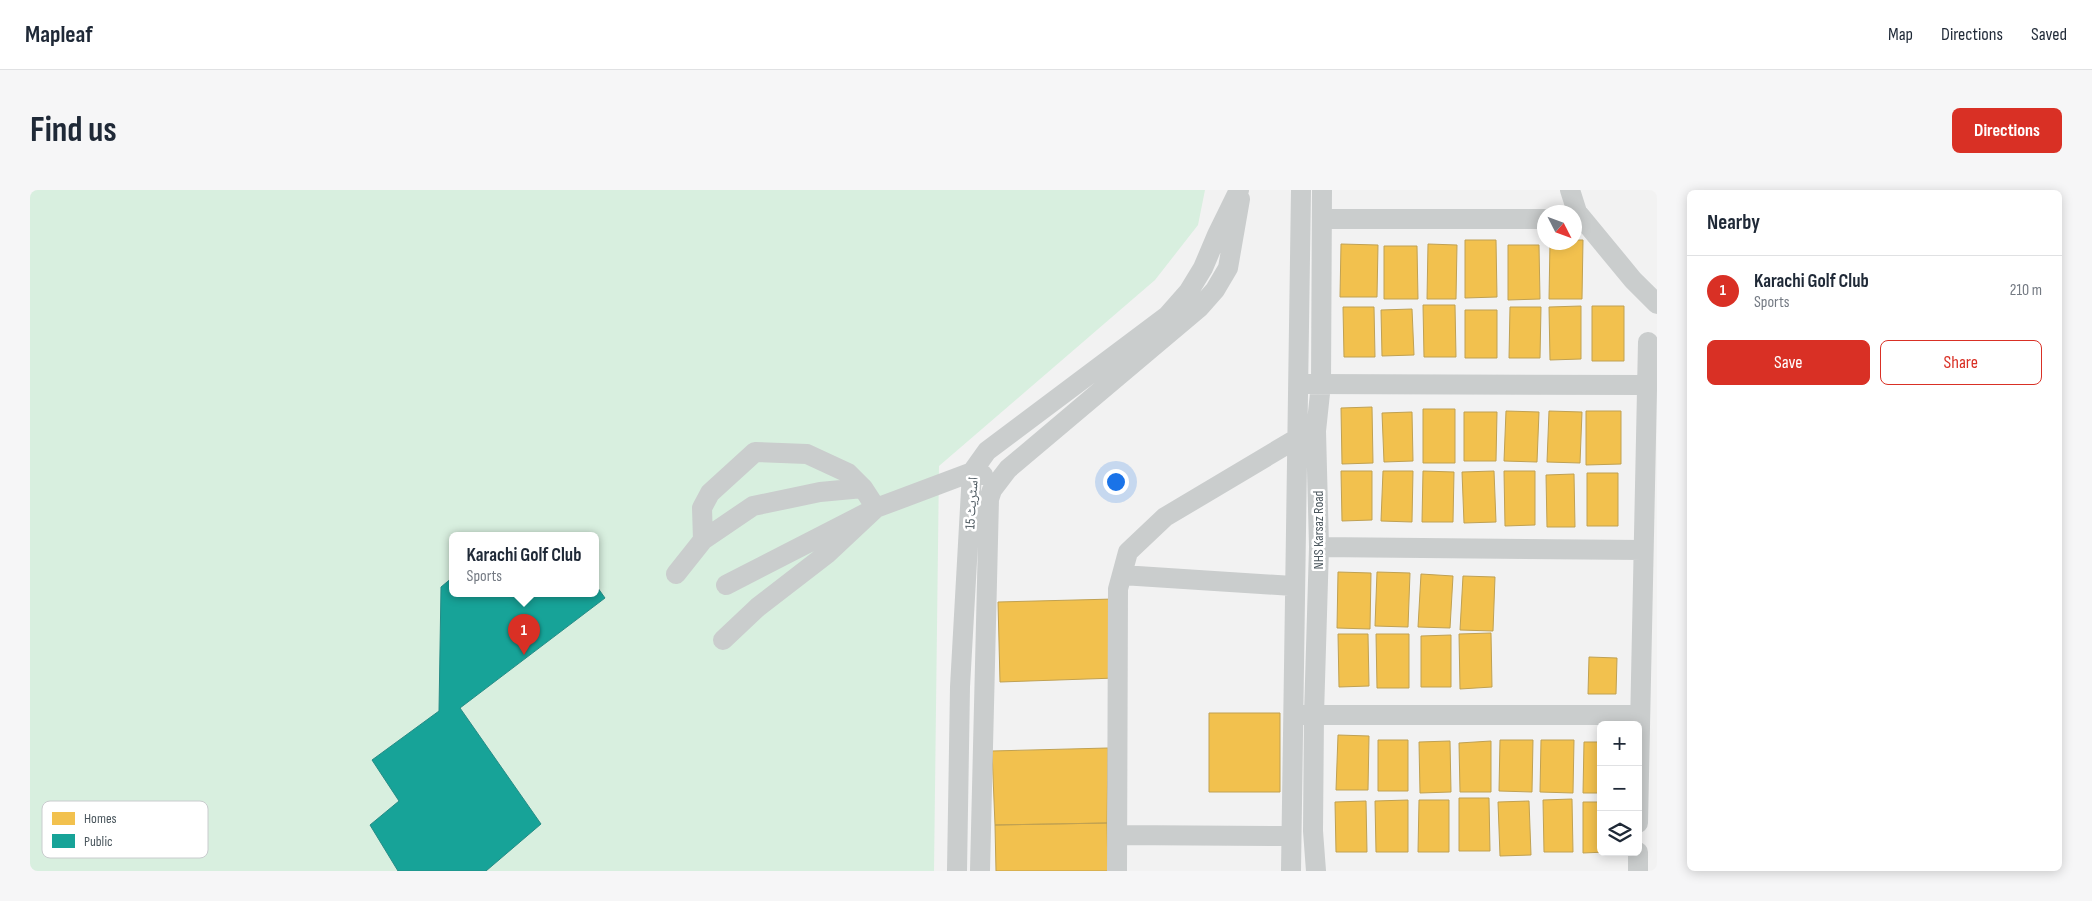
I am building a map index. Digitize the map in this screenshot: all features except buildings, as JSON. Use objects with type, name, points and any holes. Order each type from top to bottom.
[{"type":"street","name":"اسٹریٹ 15","points":[[956,871],[960,687],[972,472],[987,451],[1167,316],[1189,291],[1203,268],[1240,190]]},
{"type":"street","points":[[980,871],[989,499],[992,490],[1008,469],[1200,307],[1228,268],[1234,245],[1240,190]]},
{"type":"street","name":"NHS Karsaz Road","points":[[1290,871],[1301,190]]},
{"type":"street","name":"NHS Karsaz Road","points":[[1316,871],[1314,715],[1319,556],[1316,431],[1320,384],[1322,190]]},
{"type":"street","points":[[1570,190],[1577,212],[1633,280],[1657,304]]},
{"type":"street","points":[[1322,218],[1537,219]]},
{"type":"street","points":[[1638,811],[1648,342]]},
{"type":"street","points":[[1297,384],[1647,385]]},
{"type":"street","points":[[1117,871],[1118,589],[1128,552],[1165,517],[1296,439]]},
{"type":"street","points":[[703,540],[702,508],[710,493],[755,452],[807,454],[848,473],[863,488],[876,508]]},
{"type":"street","points":[[726,585],[876,508],[972,472],[1000,479]]},
{"type":"street","points":[[676,574],[703,540],[753,506],[820,492],[863,488]]},
{"type":"street","points":[[723,640],[758,607],[828,553],[876,508]]},
{"type":"street","points":[[1294,564],[1319,556],[1643,550]]},
{"type":"street","points":[[1122,575],[1294,586]]},
{"type":"street","points":[[1293,714],[1639,715]]},
{"type":"street","points":[[1117,835],[1291,836]]},
{"type":"street","points":[[1638,856],[1638,871]]},
{"type":"green space","points":[[30,190],[1205,190],[1198,225],[1155,280],[939,466],[934,871],[30,871]]},
{"type":"place","name":"Karachi Golf Club","points":[[524,655]]}]
